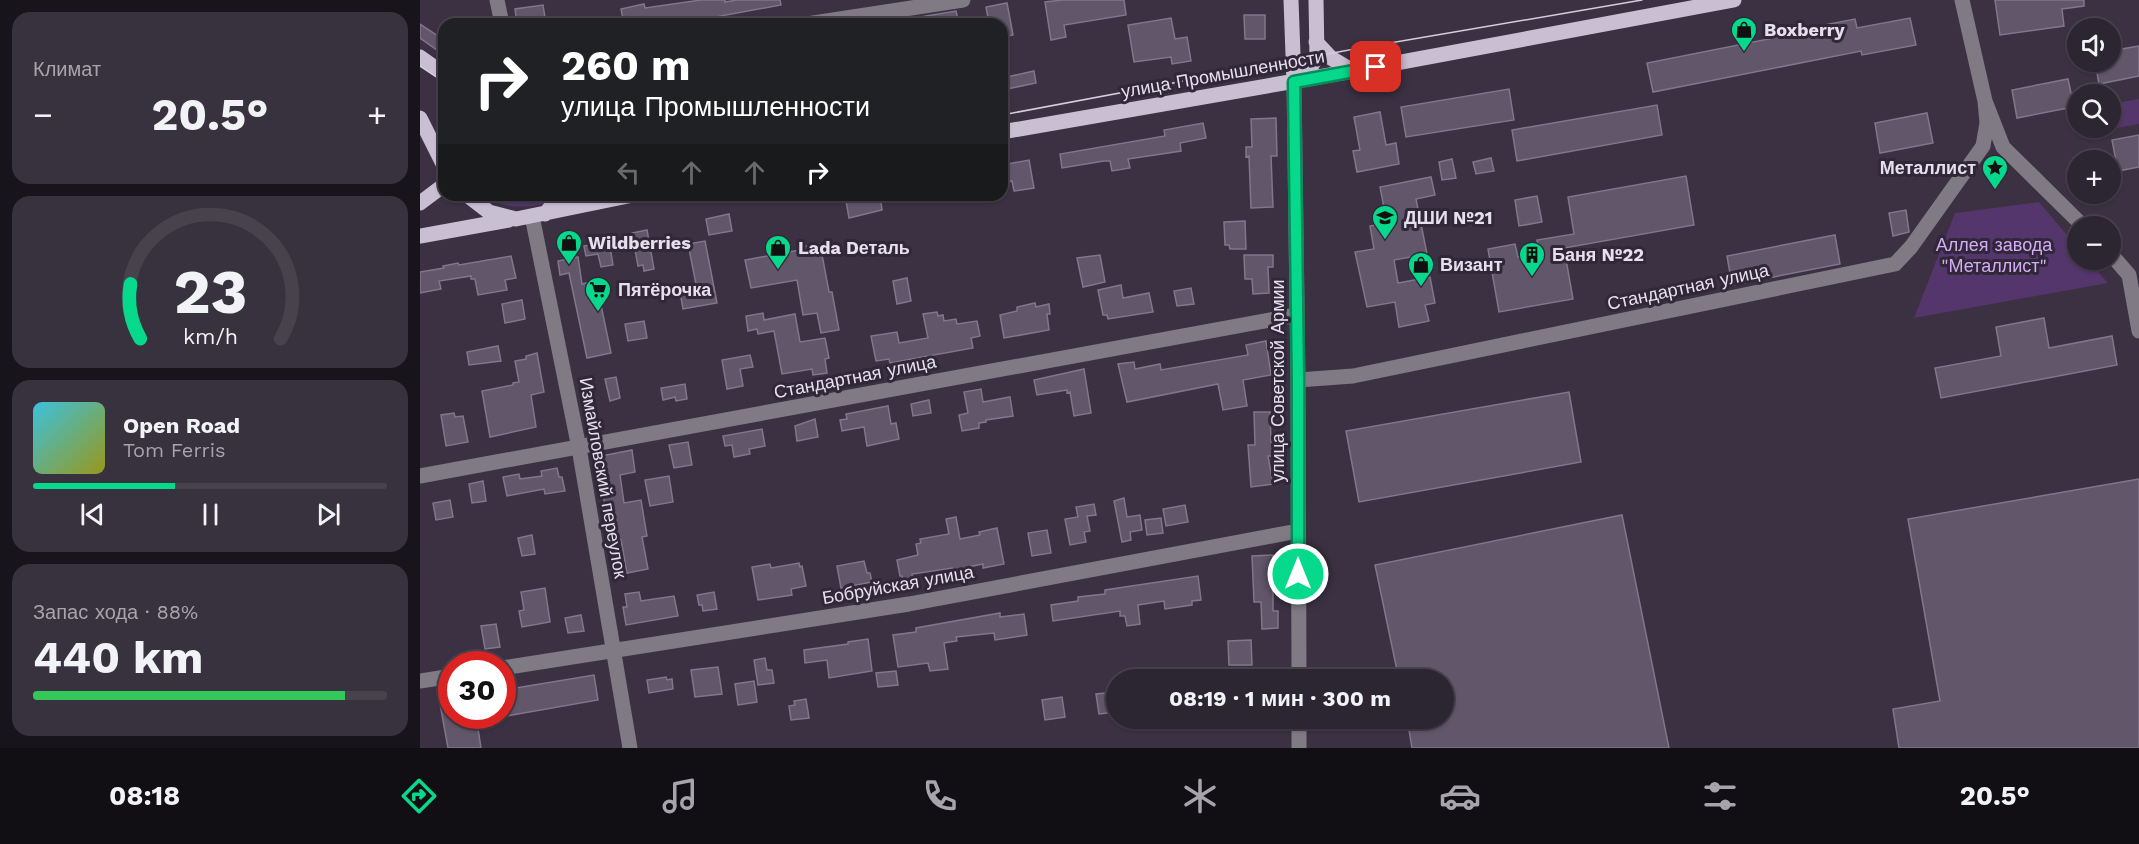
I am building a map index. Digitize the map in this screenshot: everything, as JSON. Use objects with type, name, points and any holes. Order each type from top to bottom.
[{"type":"main road","name":"улица Советской Армии","points":[[1291,0],[1294,82]]},
{"type":"main road","points":[[1294,82],[1317,56],[1316,0]]},
{"type":"main road","name":"улица Промышленности","points":[[1008,131],[1294,82],[1734,0]]},
{"type":"main road","points":[[1316,42],[1331,58],[1353,71]]},
{"type":"main road","points":[[420,57],[438,70]]},
{"type":"main road","points":[[420,118],[438,154]]},
{"type":"main road","points":[[420,203],[438,190]]},
{"type":"main road","points":[[474,201],[496,215],[516,219]]},
{"type":"main road","points":[[478,201],[496,215]]},
{"type":"main road","points":[[539,215],[554,201]]},
{"type":"main road","points":[[420,237],[605,201]]},
{"type":"street","points":[[497,0],[501,18]]},
{"type":"street","points":[[846,18],[963,0]]},
{"type":"street","points":[[1962,0],[1985,101],[2003,147],[2073,216]]},
{"type":"street","name":"улица Советской Армии","points":[[1294,82],[1299,669]]},
{"type":"street","name":"Стандартная улица","points":[[1298,380],[1353,376],[1895,264],[1911,247],[1983,146],[1987,123],[1985,101]]},
{"type":"street","name":"Измайловский переулок","points":[[539,215],[630,748]]},
{"type":"street","points":[[2121,266],[2129,275],[2139,331]]},
{"type":"street","name":"Стандартная улица","points":[[420,476],[1297,315]]},
{"type":"street","name":"Бобруйская улица","points":[[516,666],[909,604],[1298,531]]},
{"type":"street","points":[[420,681],[438,678]]},
{"type":"street","points":[[1299,729],[1299,748]]},
{"type":"green space","points":[[2139,99],[2139,124],[2121,127],[2121,102]]},
{"type":"green space","points":[[494,201],[548,201],[546,204],[523,206]]},
{"type":"green space","name":"Аллея завода \"Металлист\"","points":[[2039,202],[2067,235],[2067,270],[2097,270],[2108,283],[1914,318],[1955,213]]},
{"type":"building","points":[[701,0],[725,0],[725,2],[780,0],[781,5],[710,18],[623,18],[621,9],[644,4],[645,8]]},
{"type":"building","points":[[1124,0],[1126,15],[1064,25],[1066,37],[1051,40],[1045,2]]},
{"type":"building","points":[[1995,0],[2084,0],[2084,6],[2062,9],[2064,26],[2000,35]]},
{"type":"building","points":[[1007,3],[1013,35],[1008,36],[1008,18],[988,18],[986,7]]},
{"type":"building","points":[[543,5],[545,18],[516,18],[515,9]]},
{"type":"building","points":[[956,11],[958,18],[913,18]]},
{"type":"building","points":[[1244,15],[1265,15],[1265,39],[1245,39]]},
{"type":"building","points":[[1171,18],[1175,39],[1187,37],[1191,61],[1172,64],[1171,57],[1134,62],[1128,25]]},
{"type":"building","points":[[1910,18],[1916,45],[1862,55],[1861,51],[1653,92],[1647,63],[1804,32],[1803,29],[1855,19],[1857,28]]},
{"type":"building","points":[[420,24],[438,36],[438,51],[420,38]]},
{"type":"building","points":[[2139,46],[2139,76],[2099,84],[2097,72],[2121,72],[2121,49]]},
{"type":"building","points":[[1034,71],[1036,83],[1008,89],[1008,77]]},
{"type":"building","points":[[2068,79],[2067,108],[2017,118],[2012,90]]},
{"type":"building","points":[[1509,89],[1514,120],[1406,137],[1401,107]]},
{"type":"building","points":[[1657,105],[1662,135],[1517,161],[1512,130]]},
{"type":"building","points":[[1380,112],[1386,145],[1396,143],[1399,164],[1357,172],[1353,151],[1360,150],[1354,117]]},
{"type":"building","points":[[1927,113],[1933,143],[1880,153],[1875,123]]},
{"type":"building","points":[[1276,118],[1277,156],[1271,156],[1273,207],[1251,208],[1249,156],[1246,157],[1246,147],[1252,147],[1251,119]]},
{"type":"building","points":[[1203,123],[1206,138],[1180,143],[1181,151],[1128,159],[1130,168],[1112,171],[1110,161],[1104,161],[1062,168],[1060,154],[1165,136],[1164,130]]},
{"type":"building","points":[[2139,135],[2139,167],[2121,170],[2121,150],[2114,150],[2112,140]]},
{"type":"building","points":[[1491,158],[1494,171],[1476,174],[1473,162]]},
{"type":"building","points":[[1452,159],[1456,178],[1442,180],[1439,162]]},
{"type":"building","points":[[1029,160],[1034,188],[1014,191],[1012,181],[1008,182],[1008,164]]},
{"type":"building","points":[[1686,176],[1694,225],[1564,248],[1573,299],[1499,312],[1488,249],[1515,244],[1518,257],[1539,253],[1537,240],[1574,234],[1568,197]]},
{"type":"building","points":[[1431,177],[1435,195],[1416,199],[1427,254],[1394,260],[1398,283],[1430,277],[1435,303],[1425,305],[1429,321],[1399,327],[1395,302],[1367,307],[1355,252],[1374,249],[1370,226],[1387,223],[1380,187]]},
{"type":"building","points":[[1537,196],[1542,222],[1519,226],[1515,200]]},
{"type":"building","points":[[846,201],[881,201],[882,210],[849,218]]},
{"type":"building","points":[[1906,210],[1909,232],[1893,236],[1889,213]]},
{"type":"building","points":[[729,214],[732,231],[709,235],[706,219]]},
{"type":"building","points":[[1245,221],[1246,249],[1230,249],[1229,245],[1225,245],[1224,222]]},
{"type":"building","points":[[647,230],[654,269],[644,271],[643,265],[638,266],[632,233]]},
{"type":"building","points":[[1835,235],[1840,264],[1732,285],[1727,256]]},
{"type":"building","points":[[609,241],[613,265],[601,267],[598,254],[586,256],[584,246]]},
{"type":"building","points":[[705,241],[717,303],[683,309],[680,292],[697,289],[688,244]]},
{"type":"building","points":[[820,244],[839,330],[821,333],[817,313],[803,315],[797,280],[751,288],[745,260]]},
{"type":"building","points":[[1100,255],[1105,282],[1083,287],[1077,258]]},
{"type":"building","points":[[1244,255],[1273,255],[1273,267],[1268,267],[1269,293],[1253,294],[1252,279],[1245,279]]},
{"type":"building","points":[[511,256],[516,278],[505,280],[507,290],[478,295],[475,279],[471,279],[471,276],[439,281],[441,289],[420,293],[420,272],[458,263],[459,265]]},
{"type":"building","points":[[578,257],[582,284],[596,281],[611,353],[587,358],[569,273],[560,275],[558,261]]},
{"type":"building","points":[[907,278],[911,301],[897,304],[893,281]]},
{"type":"building","points":[[1121,285],[1123,298],[1149,293],[1153,312],[1108,319],[1107,315],[1103,315],[1098,290]]},
{"type":"building","points":[[1191,288],[1194,304],[1177,306],[1174,291]]},
{"type":"building","points":[[522,300],[525,319],[505,323],[502,304]]},
{"type":"building","points":[[1035,303],[1036,307],[1049,304],[1050,314],[1047,314],[1049,330],[1004,338],[1000,315],[1017,311],[1017,307]]},
{"type":"building","points":[[937,312],[938,316],[943,315],[944,321],[956,319],[957,324],[977,321],[980,336],[971,338],[973,348],[890,363],[889,359],[876,361],[871,336],[897,332],[899,343],[928,338],[923,314]]},
{"type":"building","points":[[763,313],[764,320],[795,314],[800,342],[825,338],[829,358],[825,359],[827,373],[813,375],[812,369],[782,374],[774,331],[758,334],[757,329],[748,331],[746,316]]},
{"type":"building","points":[[2044,318],[2049,348],[2112,336],[2117,365],[1941,398],[1935,368],[2001,356],[1996,327]]},
{"type":"building","points":[[644,321],[647,338],[628,341],[625,324]]},
{"type":"building","points":[[1266,341],[1271,375],[1243,380],[1247,406],[1223,410],[1218,384],[1127,402],[1118,364],[1134,362],[1135,369],[1160,364],[1161,370],[1248,355],[1246,345]]},
{"type":"building","points":[[498,346],[501,361],[469,365],[467,352]]},
{"type":"building","points":[[537,353],[544,392],[531,395],[536,427],[490,437],[482,391],[519,382],[515,361],[526,359],[526,356]]},
{"type":"building","points":[[750,355],[753,367],[740,369],[743,386],[727,389],[722,360]]},
{"type":"building","points":[[1084,369],[1091,413],[1074,416],[1070,392],[1067,393],[1067,390],[1037,395],[1034,380]]},
{"type":"building","points":[[616,377],[620,398],[610,401],[605,379]]},
{"type":"building","points":[[685,384],[687,399],[676,401],[675,397],[663,400],[661,388]]},
{"type":"building","points":[[981,389],[983,402],[1010,397],[1013,416],[986,420],[986,422],[979,423],[979,428],[962,431],[959,415],[968,413],[964,392]]},
{"type":"building","points":[[1569,392],[1581,462],[1359,502],[1346,431]]},
{"type":"building","points":[[929,400],[931,413],[913,416],[911,404]]},
{"type":"building","points":[[888,406],[891,424],[896,423],[899,439],[867,446],[864,427],[842,431],[840,420],[847,419],[846,414]]},
{"type":"building","points":[[1254,412],[1270,412],[1271,442],[1275,442],[1276,456],[1268,456],[1273,484],[1251,487],[1248,445],[1255,445]]},
{"type":"building","points":[[454,413],[455,417],[463,416],[468,442],[446,446],[441,415]]},
{"type":"building","points":[[815,419],[818,437],[797,441],[795,426]]},
{"type":"building","points":[[762,429],[765,446],[749,449],[750,454],[734,457],[732,445],[725,446],[723,436]]},
{"type":"building","points":[[688,442],[692,465],[674,468],[669,445]]},
{"type":"building","points":[[632,450],[635,472],[620,475],[624,503],[641,500],[647,536],[642,537],[648,569],[627,573],[621,540],[612,542],[596,457]]},
{"type":"building","points":[[557,468],[565,491],[545,494],[544,489],[507,496],[503,477],[519,474],[520,479],[542,476],[541,471]]},
{"type":"building","points":[[669,476],[673,502],[650,506],[645,480]]},
{"type":"building","points":[[2139,479],[2139,748],[1899,748],[1893,709],[1940,701],[1908,519]]},
{"type":"building","points":[[483,481],[486,501],[472,503],[469,484]]},
{"type":"building","points":[[1124,498],[1127,517],[1140,515],[1142,530],[1130,532],[1131,540],[1122,542],[1114,501]]},
{"type":"building","points":[[450,500],[453,517],[436,520],[433,503]]},
{"type":"building","points":[[1094,504],[1096,515],[1087,516],[1090,531],[1084,532],[1086,542],[1070,545],[1065,519],[1078,517],[1076,507]]},
{"type":"building","points":[[1185,505],[1188,522],[1166,526],[1163,509]]},
{"type":"building","points":[[1622,515],[1669,748],[1412,748],[1409,729],[1454,729],[1454,669],[1397,669],[1375,565]]},
{"type":"building","points":[[956,517],[960,539],[980,535],[979,532],[997,528],[1004,564],[983,568],[983,564],[912,574],[913,578],[903,580],[897,560],[918,555],[916,544],[921,543],[920,539],[949,534],[946,519]]},
{"type":"building","points":[[1161,518],[1163,533],[1147,535],[1145,520]]},
{"type":"building","points":[[1047,530],[1051,553],[1032,556],[1028,533]]},
{"type":"building","points":[[532,535],[535,554],[522,556],[518,538]]},
{"type":"building","points":[[1273,555],[1273,611],[1278,611],[1278,628],[1262,629],[1261,602],[1254,602],[1252,556]]},
{"type":"building","points":[[864,561],[872,582],[841,588],[837,566]]},
{"type":"building","points":[[799,563],[800,567],[802,566],[806,586],[791,589],[792,595],[758,600],[752,567],[770,564],[771,568]]},
{"type":"building","points":[[1198,576],[1201,600],[1192,601],[1192,605],[1165,609],[1164,601],[1138,605],[1140,624],[1127,626],[1125,616],[1120,616],[1120,611],[1053,621],[1051,605],[1078,601],[1078,597],[1105,594],[1105,590]]},
{"type":"building","points":[[545,588],[550,622],[522,627],[519,611],[524,610],[521,592]]},
{"type":"building","points":[[639,592],[641,601],[674,596],[678,616],[626,625],[623,607],[627,607],[625,594]]},
{"type":"building","points":[[714,592],[717,609],[703,611],[697,595]]},
{"type":"building","points":[[1000,613],[1000,617],[1024,614],[1027,635],[995,640],[994,633],[956,637],[957,641],[944,643],[948,669],[930,671],[928,663],[898,667],[893,635],[916,632],[916,628]]},
{"type":"building","points":[[581,615],[584,631],[568,633],[565,618]]},
{"type":"building","points":[[496,624],[500,647],[485,649],[481,626]]},
{"type":"building","points":[[868,639],[872,671],[829,678],[827,660],[805,663],[804,650]]},
{"type":"building","points":[[1251,640],[1252,665],[1229,665],[1228,641]]},
{"type":"building","points":[[765,658],[767,670],[772,670],[774,683],[758,685],[754,660]]},
{"type":"building","points":[[718,667],[722,694],[695,697],[691,670]]},
{"type":"building","points":[[896,671],[898,685],[878,687],[876,673]]},
{"type":"building","points":[[594,675],[598,700],[516,714],[516,688]]},
{"type":"building","points":[[666,677],[667,680],[672,679],[673,689],[649,693],[647,680]]},
{"type":"building","points":[[754,681],[757,702],[738,705],[735,684]]},
{"type":"building","points":[[1106,693],[1106,713],[1099,714],[1096,694]]},
{"type":"building","points":[[1062,697],[1065,717],[1045,720],[1042,700]]},
{"type":"building","points":[[806,699],[809,718],[791,720],[789,706],[795,705],[794,701]]},
{"type":"building","points":[[445,729],[478,729],[481,748],[448,748]]},
{"type":"tram line","points":[[1008,114],[1349,50],[1642,0]]},
{"type":"tram line","points":[[420,66],[438,78]]},
{"type":"place","name":"Boxberry","points":[[1744,53]]},
{"type":"place","name":"Металлист","points":[[1995,191]]},
{"type":"place","name":"ДШИ №21","points":[[1385,241]]},
{"type":"place","name":"Wildberries","points":[[569,266]]},
{"type":"place","name":"Lada Dеталь","points":[[778,271]]},
{"type":"place","name":"Баня №22","points":[[1532,278]]},
{"type":"place","name":"Визант","points":[[1421,288]]},
{"type":"place","name":"Пятёрочка","points":[[598,313]]},
{"type":"route","points":[[1298,574],[1294,82],[1376,67]]}]
